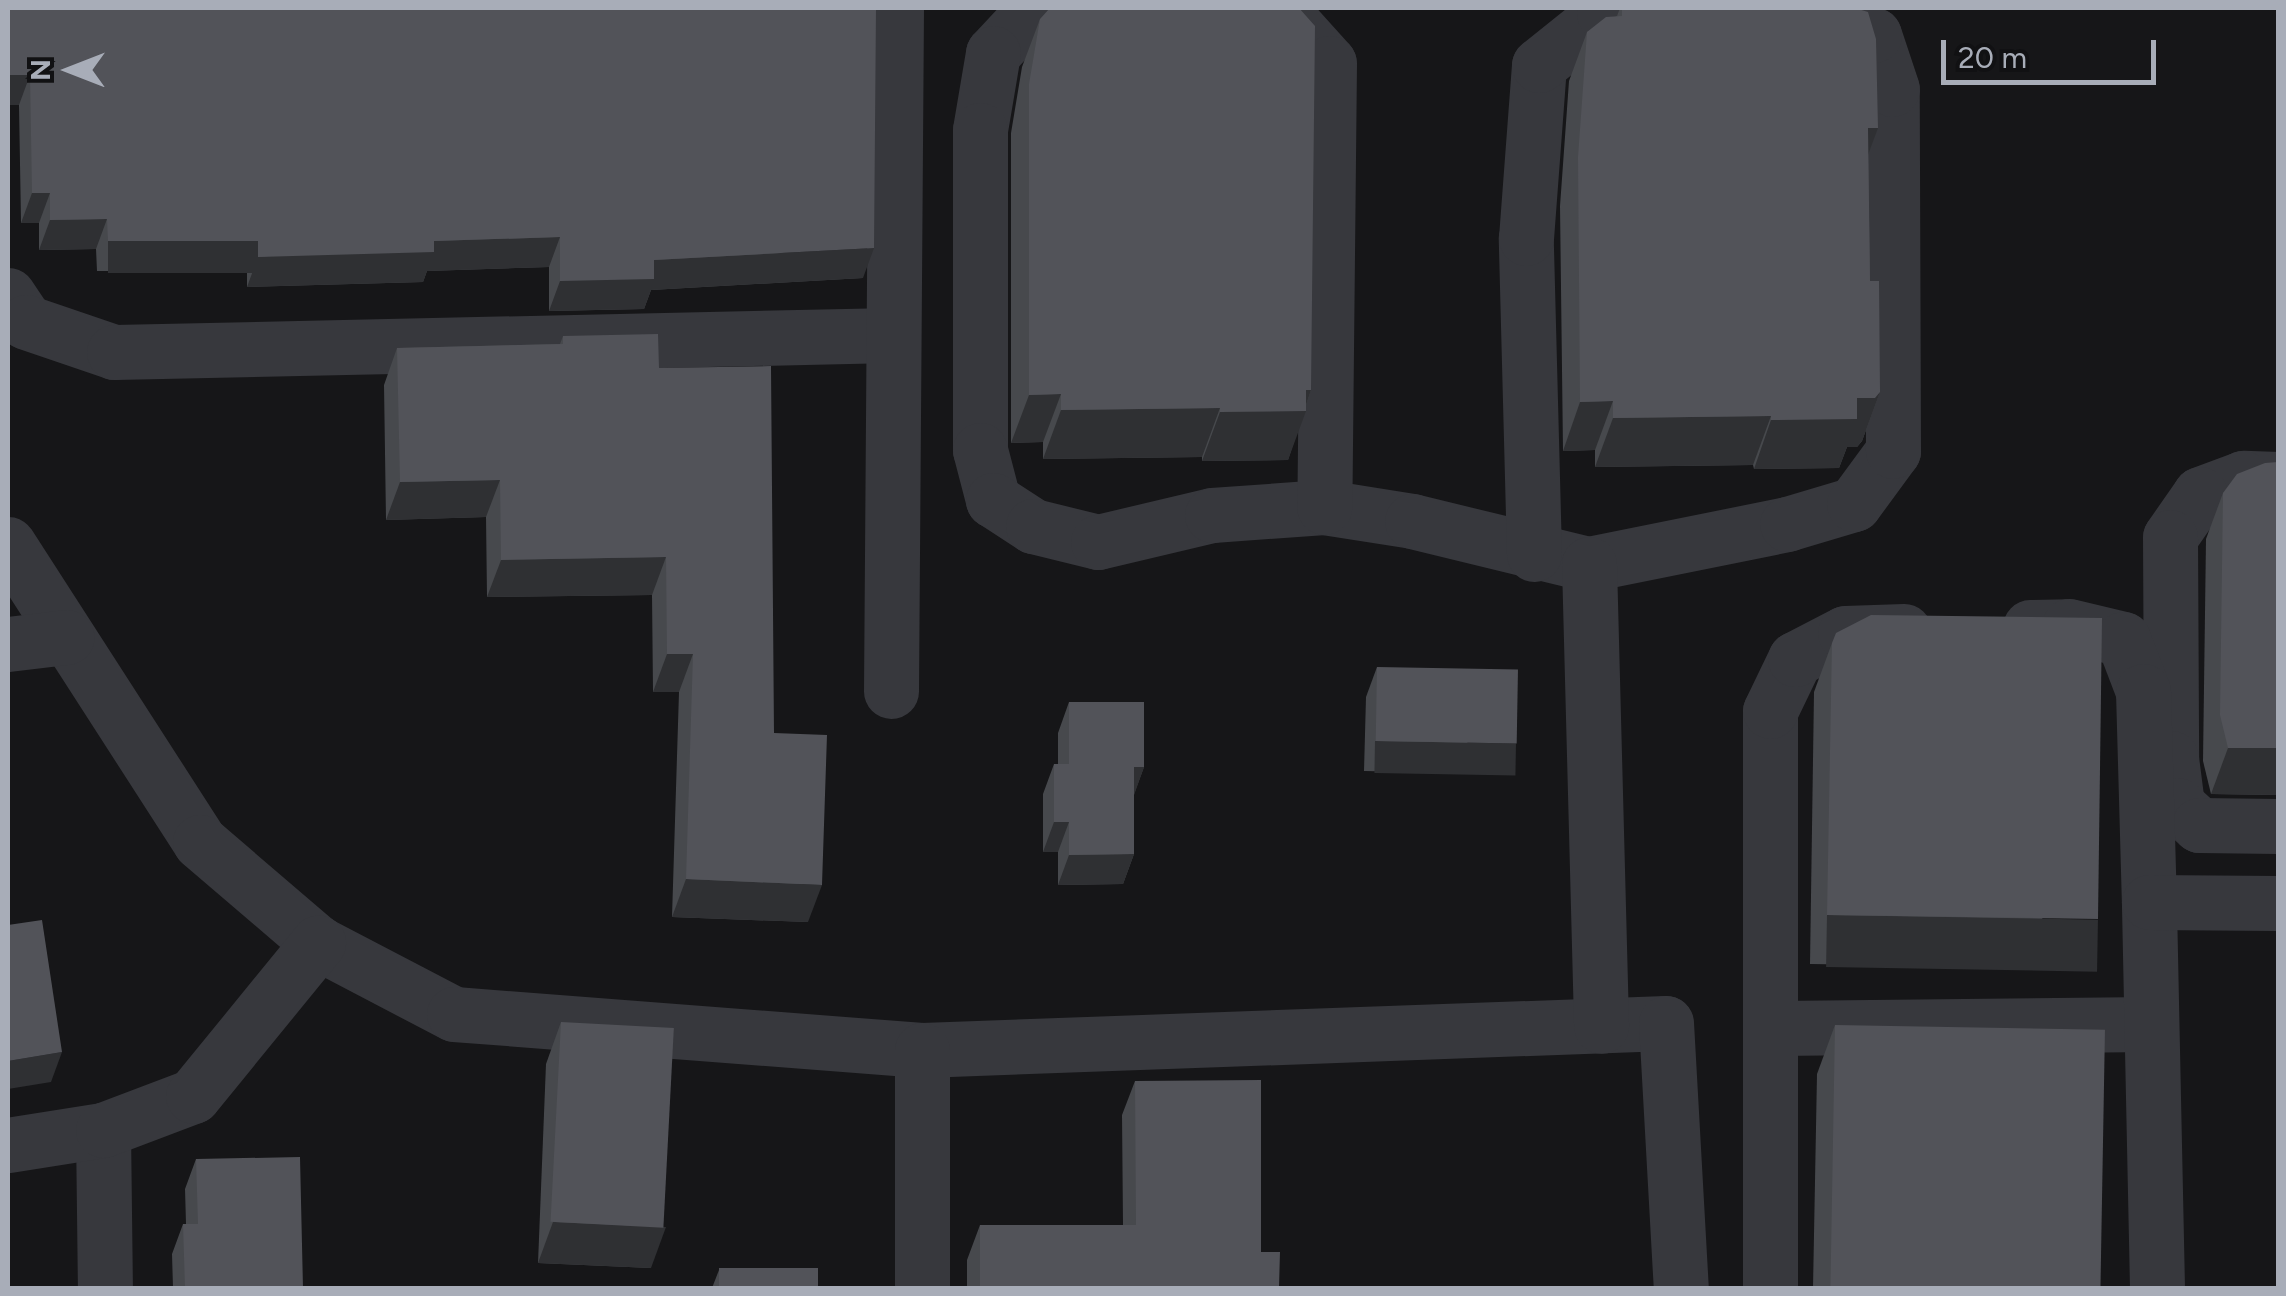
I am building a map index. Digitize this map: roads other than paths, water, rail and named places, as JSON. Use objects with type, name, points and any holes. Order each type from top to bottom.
[{"type":"street","points":[[891,691],[896,8]]},
{"type":"street","points":[[1324,508],[1329,63],[1294,24],[1021,23],[993,53],[980,130],[980,450],[993,500],[1033,526],[1098,542],[1212,515],[1324,508],[1412,521],[1534,554],[1589,564],[1787,524],[1854,504],[1893,451],[1892,89],[1874,35],[1832,21],[1604,13],[1539,65],[1526,238],[1534,554]]},
{"type":"street","points":[[8,295],[26,322],[114,352],[893,335]]},
{"type":"street","points":[[2278,479],[2243,478],[2200,494],[2170,537],[2171,758],[2177,806],[2199,825],[2278,826]]},
{"type":"street","points":[[8,544],[200,842],[318,943],[454,1014],[922,1050],[1666,1023],[1681,1288]]},
{"type":"street","points":[[1589,564],[1601,1026]]},
{"type":"street","points":[[1770,1288],[1770,710],[1795,659],[1846,633],[2068,626],[2124,639],[2142,691],[2157,1288]]},
{"type":"street","points":[[8,644],[67,636]]},
{"type":"street","points":[[2148,902],[2278,903]]},
{"type":"street","points":[[8,1145],[103,1130],[192,1096],[318,943]]},
{"type":"street","points":[[1770,1028],[2151,1024]]},
{"type":"street","points":[[922,1050],[922,1288]]},
{"type":"street","points":[[103,1130],[104,1288]]}]
